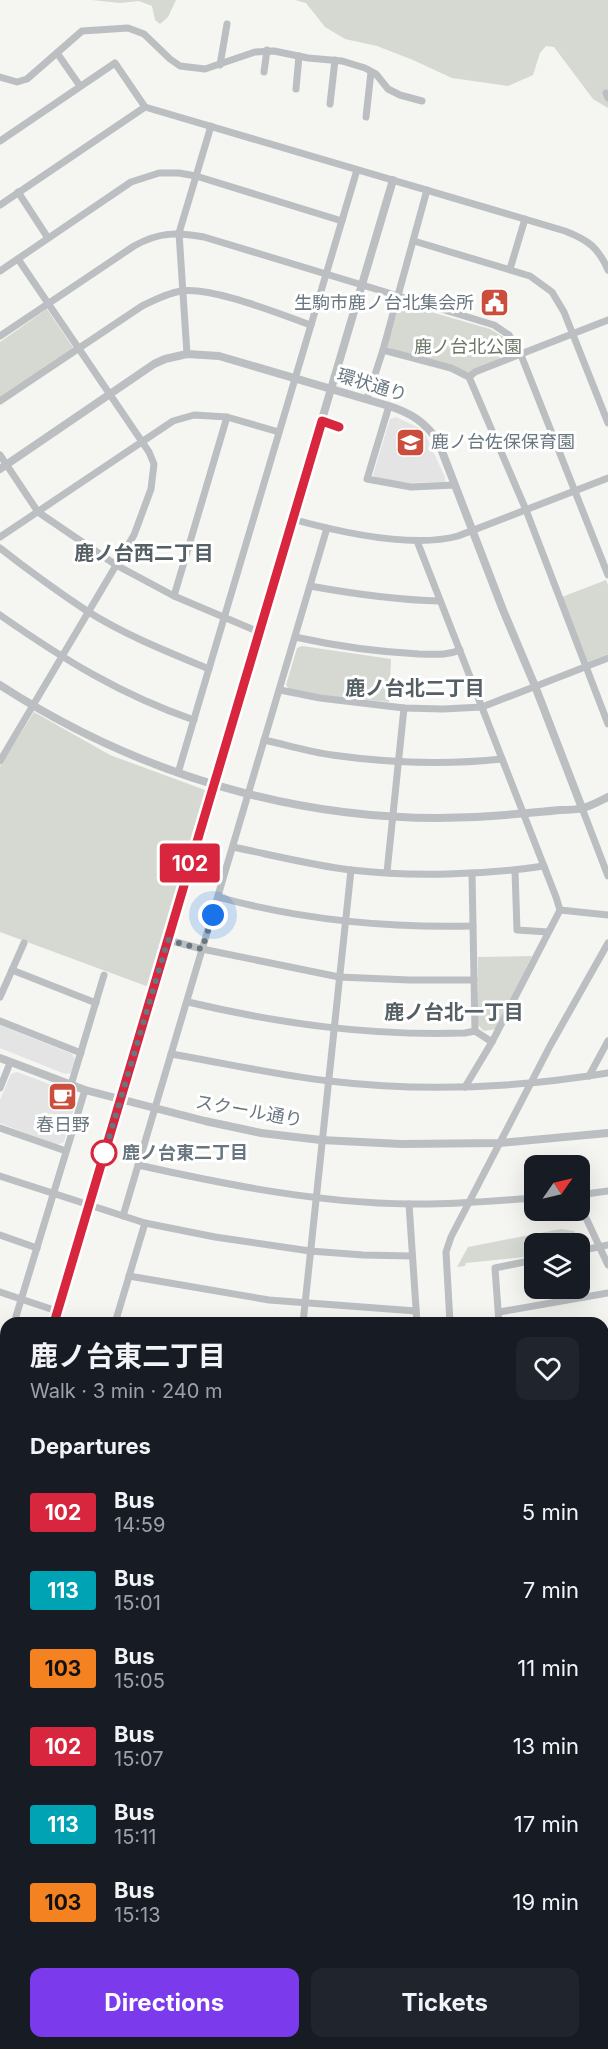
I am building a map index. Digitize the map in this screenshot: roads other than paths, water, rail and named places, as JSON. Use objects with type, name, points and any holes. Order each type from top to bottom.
[{"type":"street","points":[[220,65],[226,24]]},
{"type":"street","points":[[0,77],[17,82],[27,79],[82,31],[128,28],[144,34],[170,60],[180,66],[205,69],[267,50],[342,61],[371,72],[382,80],[388,89],[400,96],[422,101]]},
{"type":"street","points":[[264,72],[267,50]]},
{"type":"street","points":[[57,53],[80,86]]},
{"type":"street","points":[[296,88],[299,56]]},
{"type":"street","points":[[330,105],[335,60]]},
{"type":"street","points":[[0,141],[115,63],[145,107],[580,237],[596,248],[608,270]]},
{"type":"street","points":[[366,117],[371,72]]},
{"type":"street","points":[[0,205],[145,107]]},
{"type":"street","points":[[187,354],[179,233],[211,126]]},
{"type":"street","points":[[178,773],[357,170]]},
{"type":"street","points":[[0,271],[130,182],[159,173],[196,176],[342,221]]},
{"type":"street","points":[[56,1317],[393,180]]},
{"type":"street","points":[[367,399],[383,350],[427,190]]},
{"type":"street","points":[[18,192],[48,238]]},
{"type":"street","points":[[510,269],[525,219]]},
{"type":"street","points":[[0,336],[134,246],[156,237],[179,233],[204,237],[494,324],[509,335],[521,355],[608,575]]},
{"type":"street","points":[[414,241],[530,276],[552,292],[564,312],[608,423]]},
{"type":"street","points":[[0,761],[3,750],[33,706],[134,535],[151,489],[154,464],[142,441],[18,259]]},
{"type":"street","points":[[0,402],[142,306],[158,298],[182,291],[220,295],[311,325]]},
{"type":"street","points":[[469,376],[608,320]]},
{"type":"street","points":[[383,350],[451,368],[469,376],[526,510],[608,724]]},
{"type":"street","name":"環状通り","points":[[3,467],[154,364],[187,354],[219,356],[406,411],[430,429],[438,441],[502,610],[535,686],[582,808]]},
{"type":"street","points":[[389,406],[367,479],[411,487],[455,484]]},
{"type":"street","points":[[0,537],[172,421],[194,415],[227,417],[279,432]]},
{"type":"street","points":[[174,596],[227,417]]},
{"type":"street","points":[[0,455],[3,467],[38,512],[116,565],[174,596],[259,632]]},
{"type":"street","points":[[292,519],[327,528],[417,541],[442,541],[608,478]]},
{"type":"street","points":[[123,1216],[327,528]]},
{"type":"street","points":[[417,541],[560,910],[492,1042],[465,1087]]},
{"type":"street","points":[[0,548],[89,612],[152,645],[209,669]]},
{"type":"street","points":[[310,586],[387,599],[440,601]]},
{"type":"street","points":[[0,615],[101,681],[194,720]]},
{"type":"street","points":[[295,637],[326,644],[396,653],[450,655],[460,651]]},
{"type":"street","points":[[280,690],[320,698],[404,708],[482,707],[608,658]]},
{"type":"street","points":[[0,685],[33,706],[134,757],[213,786],[302,806],[393,816],[463,817],[582,808],[608,797]]},
{"type":"street","points":[[387,872],[404,708]]},
{"type":"street","points":[[264,741],[330,754],[398,761],[469,763],[502,759]]},
{"type":"street","points":[[582,808],[608,876]]},
{"type":"street","points":[[233,847],[351,870],[472,873],[515,871],[544,866]]},
{"type":"street","points":[[304,1317],[351,870]]},
{"type":"street","points":[[515,871],[517,930],[548,932]]},
{"type":"street","points":[[472,873],[475,1031]]},
{"type":"street","points":[[218,897],[260,909],[345,922],[403,926],[472,926]]},
{"type":"street","points":[[560,910],[608,915]]},
{"type":"street","points":[[168,940],[339,977],[474,980]]},
{"type":"street","points":[[0,997],[24,943]]},
{"type":"street","points":[[450,1317],[446,1252],[451,1237],[531,1083],[608,943]]},
{"type":"street","points":[[12,969],[96,1003]]},
{"type":"street","points":[[71,1085],[104,975]]},
{"type":"street","points":[[188,1002],[243,1015],[334,1029],[398,1034],[465,1034],[475,1031],[492,1042]]},
{"type":"street","points":[[0,1021],[81,1053]]},
{"type":"street","points":[[589,1076],[608,1041]]},
{"type":"street","points":[[171,1054],[328,1081],[387,1086],[465,1087],[531,1083],[608,1073]]},
{"type":"street","name":"スクール通り","points":[[0,1058],[85,1090],[205,1122],[261,1133],[321,1140],[401,1144],[500,1143],[608,1133]]},
{"type":"street","points":[[0,1088],[10,1063]]},
{"type":"street","points":[[16,1317],[85,1090]]},
{"type":"street","points":[[0,1128],[66,1151]]},
{"type":"street","points":[[138,1165],[224,1184],[316,1198],[409,1204],[524,1199]]},
{"type":"street","points":[[0,1176],[145,1223],[215,1237],[310,1251],[412,1256]]},
{"type":"street","points":[[590,1193],[608,1191]]},
{"type":"street","points":[[409,1204],[416,1317]]},
{"type":"street","points":[[588,1221],[608,1265]]},
{"type":"street","points":[[117,1317],[145,1223]]},
{"type":"street","points":[[0,1235],[37,1248]]},
{"type":"street","points":[[590,1248],[608,1245]]},
{"type":"street","points":[[499,1317],[495,1268],[524,1262]]},
{"type":"street","points":[[129,1276],[219,1293],[305,1304],[416,1311]]},
{"type":"street","points":[[0,1292],[57,1311]]},
{"type":"street","points":[[499,1312],[608,1293]]},
{"type":"place","name":"生駒市鹿ノ台北集会所","points":[[495,303]]},
{"type":"place","name":"鹿ノ台佐保保育園","points":[[410,442]]},
{"type":"place","name":"春日野","points":[[63,1096]]},
{"type":"place","name":"鹿ノ台東二丁目","points":[[104,1153]]},
{"type":"district","name":"鹿ノ台西二丁目","points":[[144,553]]},
{"type":"district","name":"鹿ノ台北二丁目","points":[[415,688]]},
{"type":"district","name":"鹿ノ台北一丁目","points":[[454,1012]]},
{"type":"park label","name":"鹿ノ台北公園","points":[[468,347]]}]
